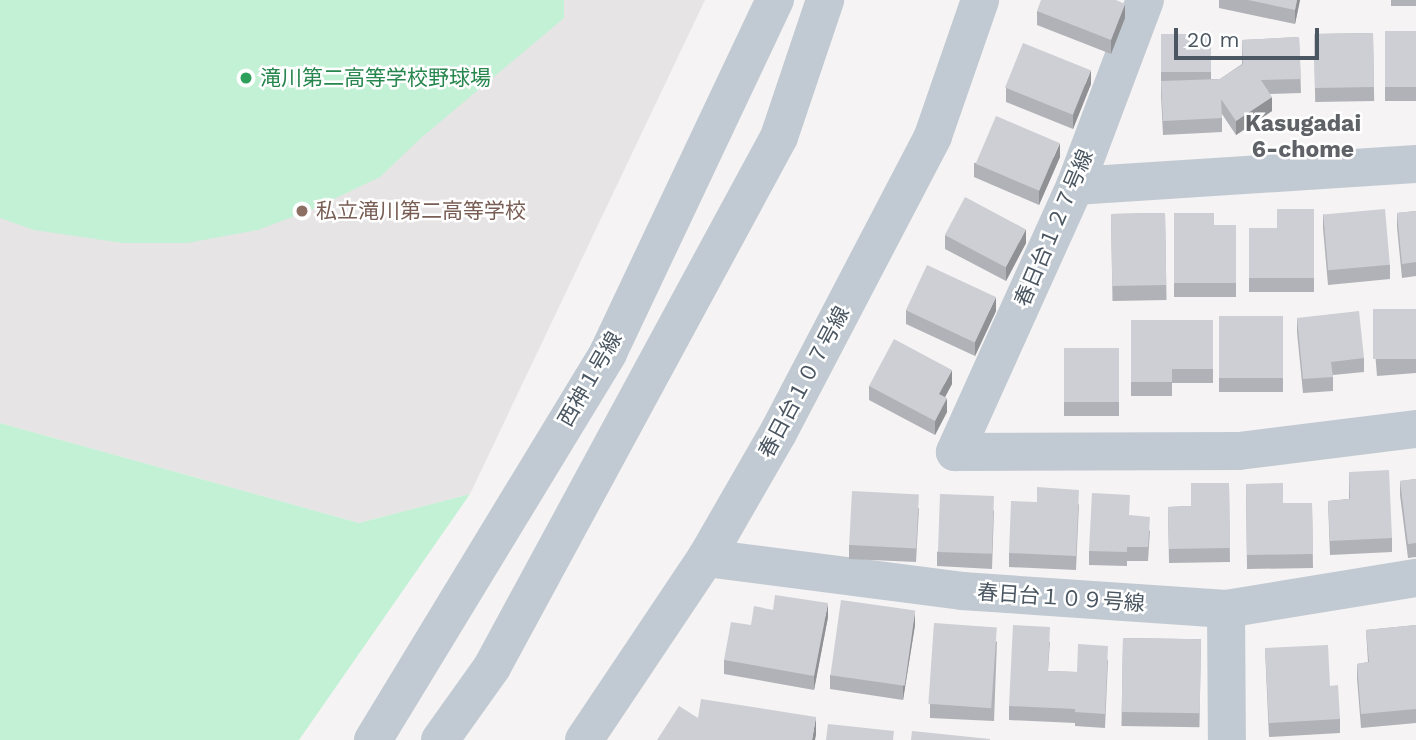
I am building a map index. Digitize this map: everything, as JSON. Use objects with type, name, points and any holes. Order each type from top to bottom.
[{"type":"street","name":"西神１号線","points":[[373,740],[608,353],[775,0]]},
{"type":"street","points":[[440,740],[492,667],[779,137],[825,0]]},
{"type":"street","name":"春日台１０７号線","points":[[584,740],[706,558],[778,433],[933,136],[980,0]]},
{"type":"street","name":"春日台１２７号線","points":[[1144,0],[1075,186],[955,453],[1239,451],[1416,429]]},
{"type":"street","points":[[1075,186],[1416,164]]},
{"type":"street","name":"春日台１０９号線","points":[[706,558],[962,591],[1226,609],[1416,578]]},
{"type":"street","points":[[1226,609],[1227,740]]},
{"type":"shaded area","name":"私立滝川第二高等学校","points":[[0,0],[705,0],[470,494],[359,523],[0,423]]},
{"type":"green space","name":"滝川第二高等学校野球場","points":[[0,0],[564,0],[564,18],[421,138],[380,177],[313,209],[258,230],[187,243],[123,243],[34,230],[0,218]]},
{"type":"green space","points":[[0,423],[359,523],[470,494],[299,740],[0,740]]},
{"type":"building","points":[[1041,0],[1116,0],[1125,4],[1111,40],[1037,11]]},
{"type":"building","points":[[1248,0],[1297,0],[1295,10]]},
{"type":"building","points":[[1385,31],[1416,31],[1416,87],[1385,87]]},
{"type":"building","points":[[1373,33],[1374,87],[1315,88],[1314,34]]},
{"type":"building","points":[[1161,34],[1211,34],[1211,72],[1161,72]]},
{"type":"building","points":[[1299,37],[1301,79],[1261,80],[1272,97],[1236,121],[1221,99],[1222,118],[1163,121],[1161,81],[1220,79],[1243,64],[1242,40]]},
{"type":"building","points":[[1023,43],[1091,70],[1073,115],[1005,88]]},
{"type":"building","points":[[996,116],[1060,143],[1039,191],[976,164]]},
{"type":"building","points":[[965,197],[1026,229],[1006,267],[945,235]]},
{"type":"building","points":[[1277,209],[1314,209],[1314,278],[1249,278],[1249,228],[1277,228]]},
{"type":"building","points":[[1385,209],[1390,265],[1328,270],[1323,214]]},
{"type":"building","points":[[1416,211],[1416,262],[1402,264],[1397,213]]},
{"type":"building","points":[[1165,213],[1166,285],[1112,286],[1111,214]]},
{"type":"building","points":[[1174,213],[1214,213],[1214,225],[1236,225],[1236,283],[1174,283]]},
{"type":"building","points":[[927,265],[996,297],[975,342],[906,310]]},
{"type":"building","points":[[1373,309],[1416,309],[1416,359],[1373,359]]},
{"type":"building","points":[[1359,311],[1364,358],[1331,362],[1333,377],[1303,379],[1297,318]]},
{"type":"building","points":[[1219,316],[1283,316],[1283,378],[1219,378]]},
{"type":"building","points":[[1131,320],[1213,320],[1213,369],[1172,369],[1172,382],[1131,382]]},
{"type":"building","points":[[894,339],[952,370],[939,394],[947,398],[935,421],[869,386]]},
{"type":"building","points":[[1064,348],[1119,348],[1119,402],[1064,402]]},
{"type":"building","points":[[1389,470],[1392,538],[1330,541],[1328,501],[1350,499],[1349,472]]},
{"type":"building","points":[[1416,479],[1416,543],[1408,544],[1400,481]]},
{"type":"building","points":[[1191,483],[1229,483],[1230,548],[1169,549],[1168,507],[1191,506]]},
{"type":"building","points":[[1283,483],[1283,503],[1312,503],[1313,554],[1247,555],[1246,484]]},
{"type":"building","points":[[1037,487],[1079,490],[1076,556],[1009,553],[1011,501],[1037,502]]},
{"type":"building","points":[[852,491],[919,495],[916,548],[849,545]]},
{"type":"building","points":[[1092,493],[1130,495],[1129,515],[1150,517],[1148,547],[1127,547],[1127,552],[1089,551]]},
{"type":"building","points":[[940,494],[994,496],[992,554],[938,552]]},
{"type":"building","points":[[775,595],[828,603],[814,676],[724,660],[731,622],[751,625],[754,606],[773,610]]},
{"type":"building","points":[[841,600],[915,610],[905,686],[830,675]]},
{"type":"building","points":[[934,623],[997,627],[991,708],[928,704]]},
{"type":"building","points":[[1013,625],[1050,627],[1048,671],[1077,672],[1078,644],[1108,646],[1105,714],[1075,712],[1075,709],[1009,706]]},
{"type":"building","points":[[1416,625],[1416,709],[1361,714],[1357,664],[1369,662],[1366,630]]},
{"type":"building","points":[[1123,638],[1201,639],[1200,713],[1122,712]]},
{"type":"building","points":[[1328,645],[1330,686],[1338,685],[1340,719],[1269,723],[1265,648]]},
{"type":"building","points":[[701,699],[816,717],[812,740],[657,740],[679,706],[698,718]]},
{"type":"building","points":[[828,724],[894,731],[893,740],[826,740]]},
{"type":"building","points":[[912,731],[990,739],[990,740],[911,740]]},
{"type":"place","name":"滝川第二高等学校野球場","points":[[246,78]]},
{"type":"place","name":"私立滝川第二高等学校","points":[[302,211]]},
{"type":"district","name":"Kasugadai 6-chome","points":[[1303,137]]}]
